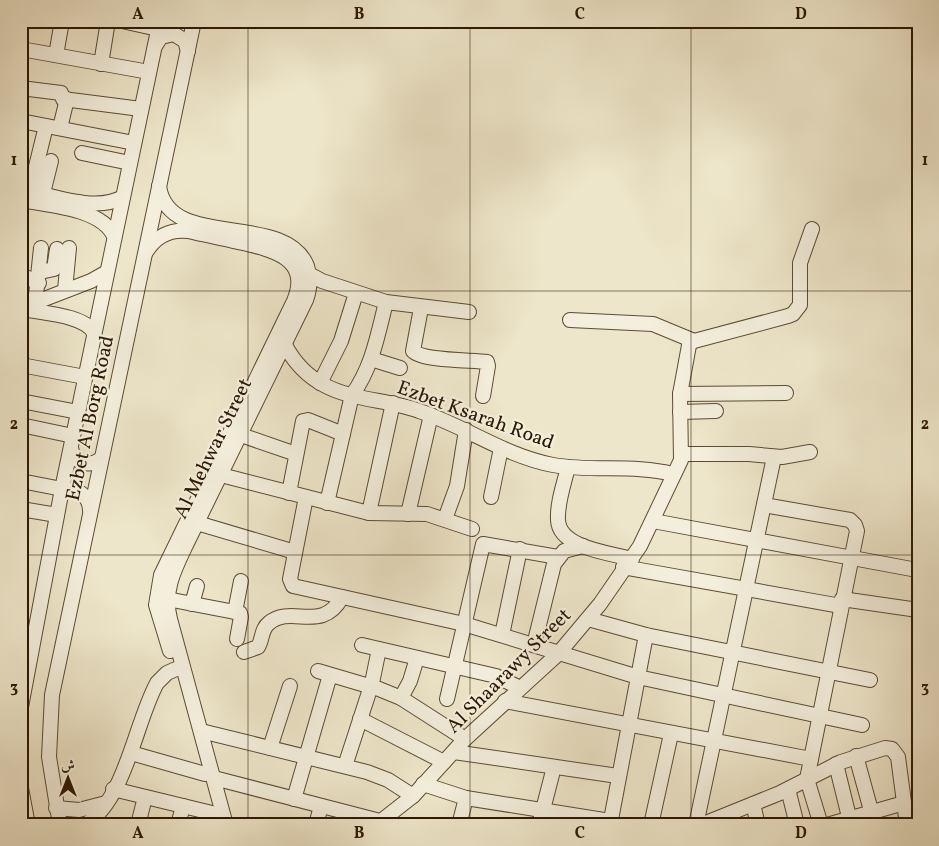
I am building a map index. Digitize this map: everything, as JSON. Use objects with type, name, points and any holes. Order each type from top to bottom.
[{"type":"street","points":[[56,55],[62,21]]},
{"type":"street","points":[[101,64],[108,21]]},
{"type":"street","points":[[122,21],[159,25]]},
{"type":"street","name":"Ezbet Al Borg Road","points":[[60,825],[49,757],[50,705],[194,21]]},
{"type":"street","name":"Ezbet Al Borg Road","points":[[21,707],[23,687],[61,491],[159,25]]},
{"type":"street","points":[[155,46],[163,36],[174,34],[185,41],[188,51]]},
{"type":"street","points":[[21,49],[149,72]]},
{"type":"street","points":[[21,88],[60,93],[62,98],[67,99],[141,110]]},
{"type":"street","points":[[60,128],[67,99]]},
{"type":"street","points":[[21,121],[134,143]]},
{"type":"street","points":[[29,193],[46,126]]},
{"type":"street","points":[[82,153],[130,163]]},
{"type":"street","points":[[29,193],[51,160]]},
{"type":"street","name":"Al Mehwar Street","points":[[159,186],[166,205],[185,225],[277,251],[292,265],[298,285],[294,301],[181,543],[167,599],[170,619],[201,731],[210,776]]},
{"type":"street","points":[[29,193],[96,204],[110,202],[122,197]]},
{"type":"street","points":[[29,193],[94,216],[106,224],[114,236]]},
{"type":"street","name":"Al Mehwar Street","points":[[145,255],[150,245],[162,235],[185,225],[286,243],[303,258],[309,274],[308,295],[285,345],[197,523],[181,543],[161,575],[156,600],[159,618],[224,822]]},
{"type":"street","points":[[570,320],[654,324],[690,340],[698,341],[720,332],[763,324],[793,314],[797,310],[800,300],[800,263],[812,229]]},
{"type":"street","points":[[35,304],[41,248]]},
{"type":"street","points":[[22,279],[39,277],[54,269],[63,249],[65,290]]},
{"type":"street","points":[[21,308],[95,279],[107,272]]},
{"type":"street","points":[[309,274],[317,280],[386,302],[421,308],[469,312]]},
{"type":"street","points":[[320,384],[341,341],[356,293]]},
{"type":"street","points":[[328,502],[352,395],[361,384],[371,359],[386,302]]},
{"type":"street","points":[[21,308],[80,320],[89,325],[94,333]]},
{"type":"street","points":[[421,308],[413,351],[416,354],[446,359],[487,362],[483,396]]},
{"type":"street","points":[[690,340],[680,394],[682,454],[749,454],[774,457],[810,452]]},
{"type":"street","name":"Ezbet Ksarah Road","points":[[285,345],[301,369],[320,384],[352,395],[393,403],[430,415],[466,430],[501,448],[534,460],[568,467],[592,469],[640,468],[673,474]]},
{"type":"street","points":[[371,359],[400,368]]},
{"type":"street","points":[[21,365],[85,377]]},
{"type":"street","points":[[680,394],[786,393]]},
{"type":"street","points":[[21,401],[78,412]]},
{"type":"street","points":[[369,513],[393,403]]},
{"type":"street","points":[[680,412],[716,411]]},
{"type":"street","points":[[408,514],[430,415]]},
{"type":"street","points":[[289,493],[304,420],[343,434]]},
{"type":"street","points":[[21,425],[72,442],[73,456],[82,463],[91,464],[101,459]]},
{"type":"street","points":[[445,519],[456,486],[466,430]]},
{"type":"street","points":[[241,435],[296,454]]},
{"type":"street","points":[[491,497],[501,448]]},
{"type":"street","name":"Al Shaarawy Street","points":[[378,823],[413,796],[465,739],[558,654],[588,619],[616,582],[653,521],[682,454]]},
{"type":"street","points":[[696,825],[774,457]]},
{"type":"street","points":[[568,467],[558,516],[558,526],[568,539],[583,546],[628,563],[746,589],[918,610]]},
{"type":"street","points":[[221,475],[369,513],[426,514],[472,529]]},
{"type":"street","points":[[21,481],[61,491],[70,490],[81,493],[88,502],[90,510]]},
{"type":"street","points":[[306,497],[290,581],[292,585],[464,624],[638,677],[862,725]]},
{"type":"street","points":[[764,505],[850,520],[855,525],[857,531],[807,779],[821,825]]},
{"type":"street","points":[[21,509],[57,515]]},
{"type":"street","points":[[653,521],[917,570]]},
{"type":"street","points":[[197,523],[295,552]]},
{"type":"street","points":[[447,699],[483,544],[558,557]]},
{"type":"street","points":[[534,646],[552,568],[558,557],[571,547],[583,546]]},
{"type":"street","points":[[502,635],[520,549]]},
{"type":"street","points":[[235,612],[241,582]]},
{"type":"street","points":[[192,604],[197,586]]},
{"type":"street","points":[[244,652],[252,651],[258,647],[264,629],[273,620],[284,617],[321,616],[335,607],[342,597]]},
{"type":"street","points":[[167,599],[240,613],[237,639]]},
{"type":"street","points":[[588,619],[646,635],[829,670],[870,680]]},
{"type":"street","points":[[423,784],[466,798],[610,823],[627,725],[646,635]]},
{"type":"street","points":[[362,645],[501,678],[520,688]]},
{"type":"street","points":[[345,766],[371,687],[379,649]]},
{"type":"street","points":[[401,698],[410,681],[417,658]]},
{"type":"street","points":[[85,825],[98,814],[113,789],[131,753],[156,686],[164,675],[176,669]]},
{"type":"street","points":[[294,799],[306,757],[324,673],[401,698],[465,739]]},
{"type":"street","points":[[270,748],[290,686]]},
{"type":"street","points":[[505,701],[671,734],[811,759]]},
{"type":"street","points":[[360,719],[444,762]]},
{"type":"street","points":[[201,731],[345,766],[383,778],[413,796]]},
{"type":"street","points":[[651,825],[671,734]]},
{"type":"street","points":[[701,825],[723,821],[753,804],[788,789],[836,764],[883,748],[894,751],[899,759],[907,825]]},
{"type":"street","points":[[454,752],[618,776]]},
{"type":"street","points":[[131,753],[378,823]]},
{"type":"street","points":[[856,756],[874,825]]},
{"type":"street","points":[[836,764],[850,821]]},
{"type":"street","points":[[539,825],[554,767]]},
{"type":"street","points":[[21,788],[28,825]]},
{"type":"street","points":[[113,789],[183,806],[224,822]]},
{"type":"street","points":[[788,789],[797,825]]},
{"type":"street","points":[[138,825],[145,797]]},
{"type":"street","points":[[458,825],[466,798]]},
{"type":"street","points":[[56,808],[84,809],[106,802]]},
{"type":"street","points":[[827,825],[850,821],[871,810],[904,803]]},
{"type":"street","points":[[753,804],[758,825]]},
{"type":"street","points":[[178,825],[183,806]]},
{"type":"street","points":[[316,825],[321,806]]}]
